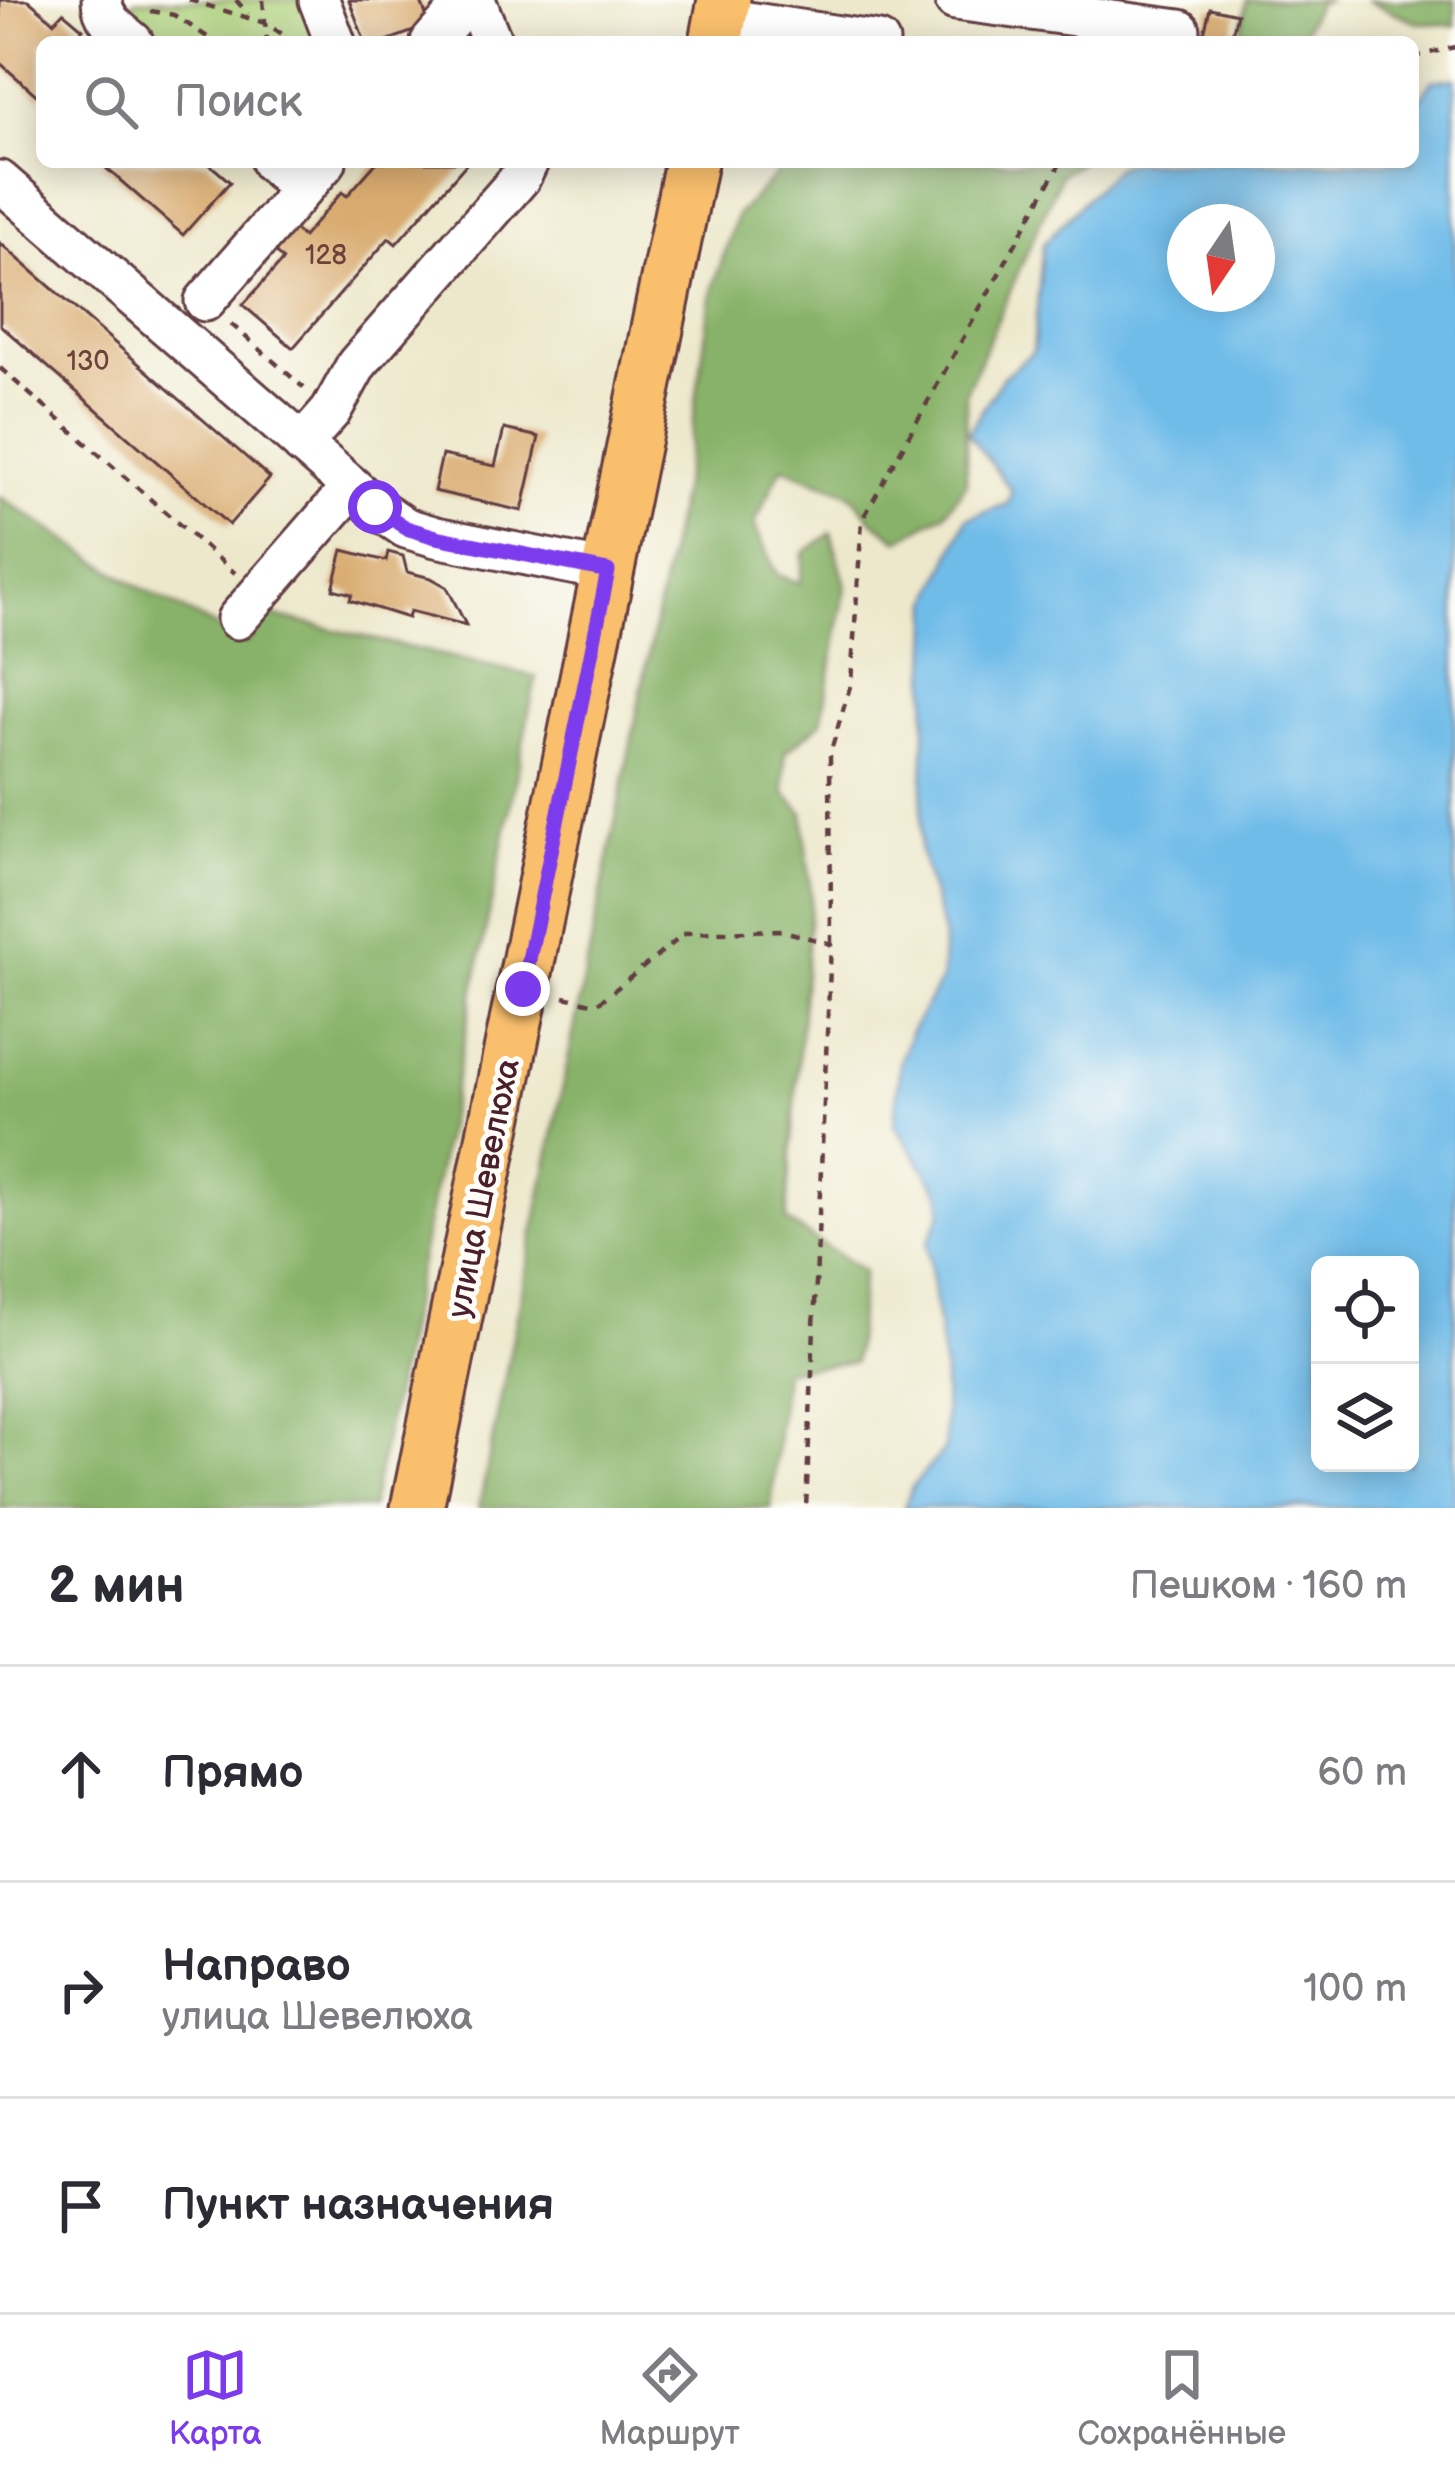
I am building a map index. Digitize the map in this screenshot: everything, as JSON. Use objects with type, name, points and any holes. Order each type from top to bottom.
[{"type":"main road","name":"улица Шевелюха","points":[[417,1508],[690,168]]},
{"type":"lane","points":[[102,0],[108,20],[151,26]]},
{"type":"lane","points":[[319,0],[333,36]]},
{"type":"lane","points":[[437,36],[472,0],[489,36]]},
{"type":"lane","points":[[955,0],[1180,30]]},
{"type":"lane","points":[[720,20],[817,16],[865,36]]},
{"type":"lane","points":[[302,444],[331,411],[357,364],[525,168]]},
{"type":"lane","points":[[205,301],[314,176]]},
{"type":"lane","points":[[0,181],[352,487],[406,528],[608,571]]},
{"type":"lane","points":[[248,606],[352,487]]},
{"type":"path","points":[[189,0],[265,23],[286,36]]},
{"type":"path","points":[[236,0],[251,18]]},
{"type":"path","points":[[262,0],[266,36]]},
{"type":"path","points":[[151,26],[174,15]]},
{"type":"path","points":[[151,26],[174,15]]},
{"type":"path","points":[[174,15],[206,36]]},
{"type":"path","points":[[1419,56],[1455,47]]},
{"type":"path","points":[[806,1508],[831,944],[830,754],[851,683],[862,520],[1058,168]]},
{"type":"path","points":[[205,301],[331,411]]},
{"type":"path","points":[[0,368],[248,606]]},
{"type":"path","points":[[523,989],[597,1004],[686,933],[780,930],[831,944]]},
{"type":"green space","points":[[135,0],[309,0],[323,36],[141,36],[120,17]]},
{"type":"green space","points":[[1247,0],[1329,0],[1318,3],[1300,36],[1240,36]]},
{"type":"green space","points":[[1366,0],[1455,0],[1455,26],[1417,22]]},
{"type":"green space","points":[[782,168],[1071,168],[1061,174],[966,392],[966,484],[945,513],[899,540],[872,520],[851,494],[782,467],[754,525],[777,575],[800,583],[804,553],[831,533],[846,586],[821,723],[785,752],[784,792],[803,812],[811,896],[786,1221],[863,1271],[854,1362],[784,1370],[771,1508],[479,1508],[687,461],[712,290],[737,215]]},
{"type":"green space","points":[[0,497],[130,582],[247,643],[270,615],[536,677],[371,1508],[0,1508]]},
{"type":"water","points":[[1455,78],[1455,1508],[904,1508],[912,1487],[945,1449],[944,1370],[927,1244],[942,1212],[941,1194],[894,1123],[900,1062],[911,1031],[942,978],[943,934],[920,850],[931,600],[967,518],[1008,504],[1012,491],[968,433],[1002,378],[1033,352],[1043,244],[1115,168],[1419,168],[1419,100],[1432,81]]},
{"type":"building","points":[[0,0],[28,0],[54,22],[63,12],[83,29],[77,36],[36,36],[36,95],[0,63]]},
{"type":"building","points":[[349,0],[420,0],[430,25],[400,36],[363,36]]},
{"type":"building","points":[[1210,8],[1237,14],[1232,36],[1203,36]]},
{"type":"building","points":[[106,168],[214,168],[230,182],[183,235]]},
{"type":"building","points":[[372,168],[463,168],[396,244],[389,238],[293,348],[243,305],[283,260],[273,250],[292,228],[303,237],[342,192],[347,196]]},
{"type":"building","points":[[0,243],[270,478],[229,525],[0,325]]},
{"type":"building","points":[[504,429],[539,437],[522,511],[434,491],[442,455],[495,466]]},
{"type":"building","points":[[343,550],[386,561],[388,552],[403,556],[407,572],[447,587],[466,625],[410,611],[408,618],[350,600],[352,594],[333,589]]},
{"type":"route","points":[[375,507],[406,528],[436,537],[608,571],[523,989]]}]
